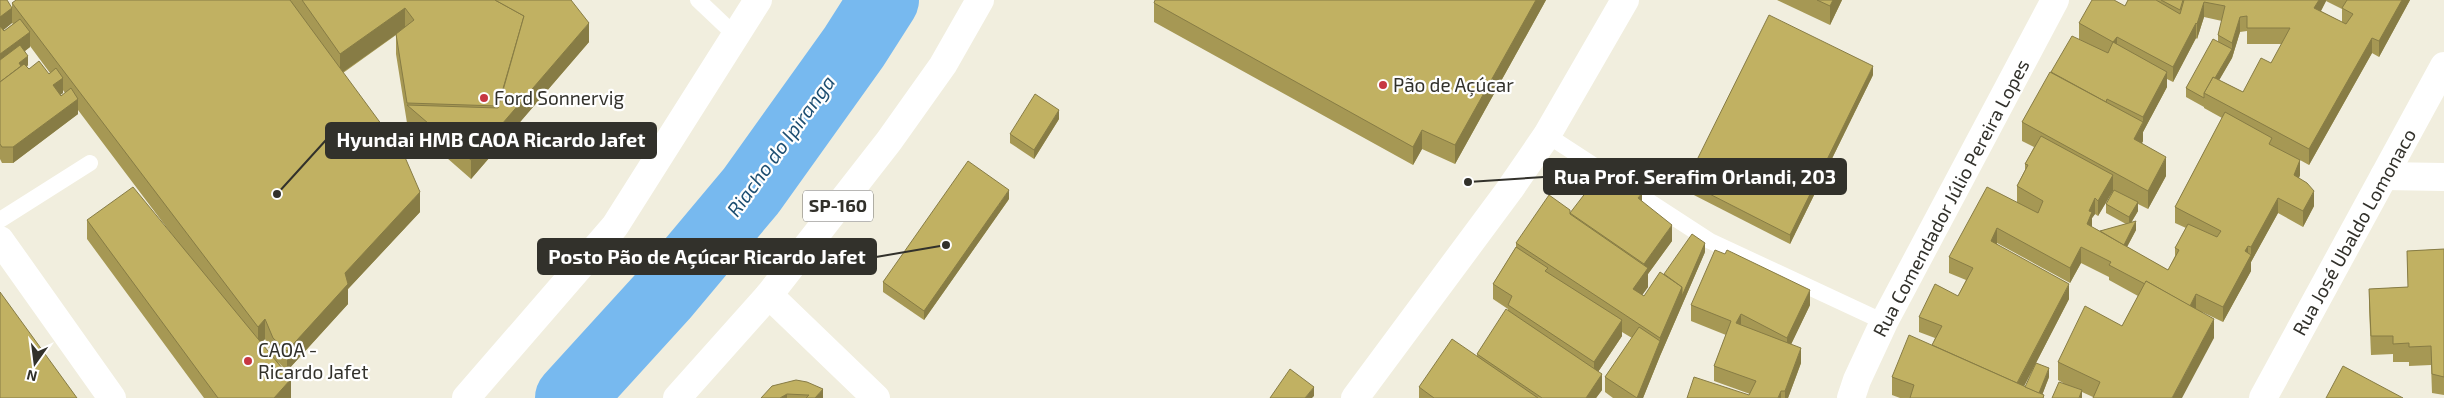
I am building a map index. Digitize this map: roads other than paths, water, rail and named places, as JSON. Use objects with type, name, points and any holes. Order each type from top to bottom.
[{"type":"street","points":[[466,398],[615,226],[758,0]]},
{"type":"street","name":"SP-160","points":[[677,398],[769,295],[894,134],[943,65],[980,0]]},
{"type":"street","points":[[1355,398],[1548,135],[1625,0]]},
{"type":"street","name":"Rua Comendador Júlio Pereira Lopes","points":[[1851,398],[1884,322],[2055,0]]},
{"type":"street","name":"Rua José Ubaldo Lomonaco","points":[[2263,398],[2444,66]]},
{"type":"street","points":[[2384,176],[2444,177]]},
{"type":"street","points":[[0,240],[112,398]]},
{"type":"street","points":[[769,295],[876,398]]},
{"type":"lane","points":[[698,0],[735,35]]},
{"type":"lane","points":[[1548,135],[1710,241],[1884,322]]},
{"type":"lane","points":[[0,220],[90,162]]},
{"type":"waterway","name":"Riacho do Ipiranga","points":[[570,398],[663,296],[751,191],[854,47],[884,0]]},
{"type":"place","name":"Pão de Açúcar","points":[[1383,85]]},
{"type":"place","name":"Ford Sonnervig","points":[[484,98]]},
{"type":"place","name":"Rua Prof. Serafim Orlandi, 203","points":[[1468,182]]},
{"type":"place","name":"Hyundai HMB CAOA Ricardo Jafet","points":[[277,194]]},
{"type":"place","name":"Posto Pão de Açúcar Ricardo Jafet","points":[[946,245]]},
{"type":"place","name":"CAOA - Ricardo Jafet","points":[[248,361]]}]
